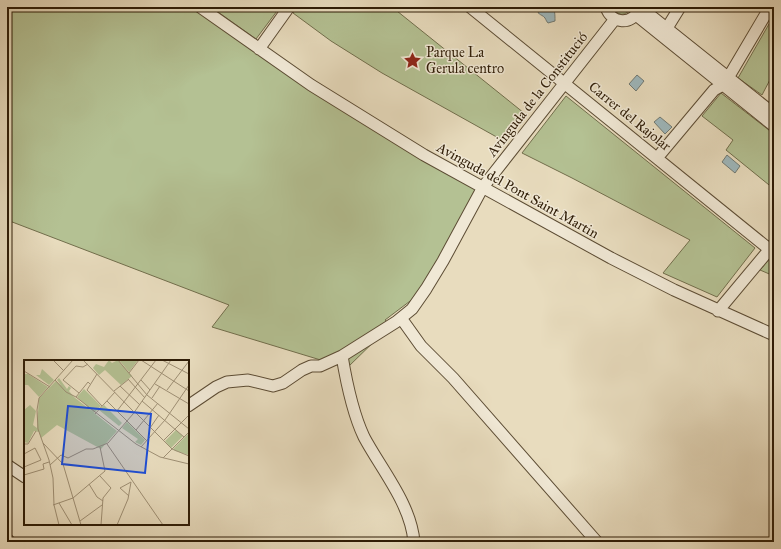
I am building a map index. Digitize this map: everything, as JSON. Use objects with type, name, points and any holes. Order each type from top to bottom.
[{"type":"street","name":"Avinguda del Pont Saint Martin","points":[[200,7],[311,85],[424,155],[611,258],[718,311],[774,335]]},
{"type":"street","points":[[259,49],[289,7]]},
{"type":"street","name":"Carrer del Rajolar","points":[[470,7],[657,158],[772,246]]},
{"type":"street","points":[[606,7],[607,12],[615,19],[624,21],[628,20],[638,10]]},
{"type":"street","points":[[666,28],[680,7]]},
{"type":"street","points":[[657,158],[714,90],[726,81],[770,7]]},
{"type":"street","points":[[638,10],[666,28],[774,126]]},
{"type":"street","points":[[638,10],[726,81],[774,114]]},
{"type":"street","name":"Avinguda de la Constitució","points":[[189,405],[216,387],[227,382],[248,380],[273,386],[283,383],[302,370],[311,366],[320,366],[342,356],[401,318],[412,309],[426,289],[458,235],[483,187],[615,19]]},
{"type":"street","points":[[718,311],[772,246]]},
{"type":"street","points":[[401,318],[421,346],[453,378],[597,542]]},
{"type":"street","points":[[342,356],[349,387],[364,435],[393,485],[410,523],[414,542]]},
{"type":"street","points":[[7,465],[24,476]]},
{"type":"street","points":[[7,539],[10,542]]},
{"type":"green space","points":[[7,7],[197,7],[483,187],[426,289],[385,320],[391,325],[347,368],[212,327],[229,305],[7,220]]},
{"type":"green space","points":[[211,7],[280,7],[256,39]]},
{"type":"green space","points":[[297,7],[392,7],[524,113],[502,140],[382,73],[331,41],[293,13]]},
{"type":"green space","points":[[612,7],[632,7],[624,14],[619,14]]},
{"type":"green space","points":[[769,24],[774,26],[774,72],[762,95],[738,78]]},
{"type":"green space","points":[[721,93],[774,134],[774,189],[726,150],[733,140],[702,116]]},
{"type":"green space","points":[[566,96],[755,248],[717,297],[663,273],[690,240],[522,153]]},
{"type":"green space","points":[[774,253],[774,276],[760,270]]},
{"type":"water","points":[[539,7],[553,8],[555,12],[555,21],[548,23],[539,13]]},
{"type":"water","points":[[637,75],[644,81],[636,91],[629,84]]},
{"type":"water","points":[[660,117],[672,127],[665,134],[654,122]]},
{"type":"water","points":[[727,155],[740,166],[735,173],[722,162]]},
{"type":"place","name":"Parque La Gerula centro","points":[[413,60]]}]
